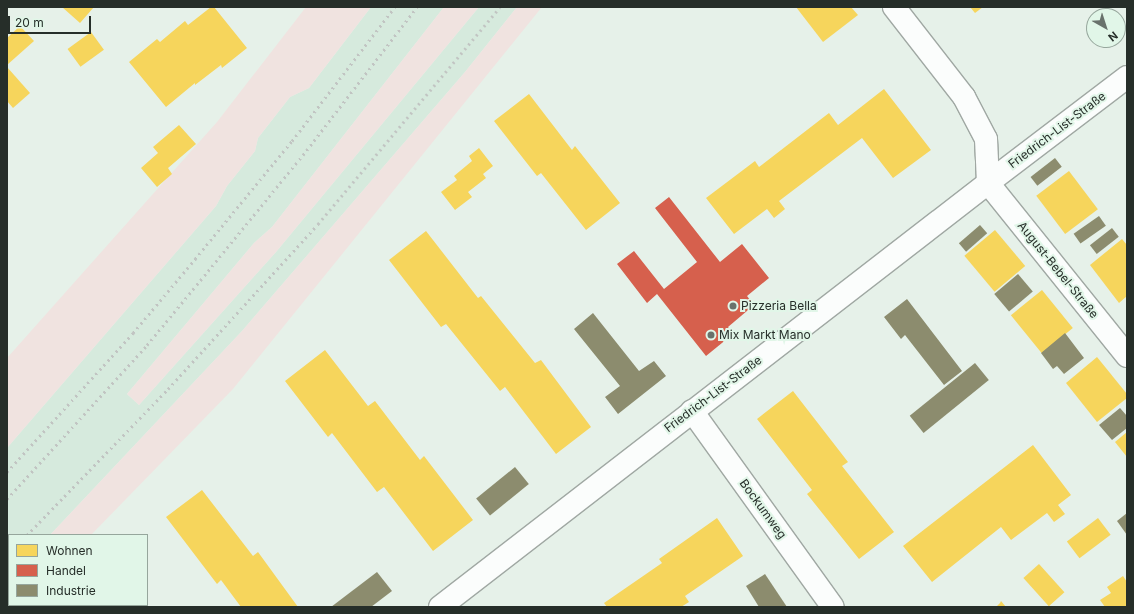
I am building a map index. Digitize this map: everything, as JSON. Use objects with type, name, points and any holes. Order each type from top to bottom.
[{"type":"street","points":[[894,7],[964,97],[986,139],[988,184]]},
{"type":"street","name":"Friedrich-List-Straße","points":[[440,607],[692,411],[1127,77]]},
{"type":"street","name":"August-Bebel-Straße","points":[[988,184],[1127,356]]},
{"type":"street","name":"Bockumweg","points":[[692,411],[833,607]]},
{"type":"shaded area","points":[[306,7],[371,7],[309,88],[290,97],[258,138],[255,151],[227,186],[216,206],[7,448],[7,358],[217,122]]},
{"type":"shaded area","points":[[371,7],[444,7],[272,227],[254,243],[127,394],[139,405],[276,252],[479,7],[517,7],[465,72],[242,331],[51,534],[8,534],[7,578],[7,448],[216,206],[227,186],[255,151],[258,138],[290,97],[309,88]]},
{"type":"shaded area","points":[[444,7],[479,7],[276,252],[139,405],[127,394],[254,243],[272,227]]},
{"type":"shaded area","points":[[517,7],[542,7],[233,389],[92,534],[51,534],[242,331],[465,72]]},
{"type":"shaded area","points":[[8,592],[8,606],[20,606],[7,607]]},
{"type":"building: Wohnen","points":[[62,7],[94,7],[80,23]]},
{"type":"building: Wohnen","points":[[211,7],[214,7],[247,48],[222,68],[221,65],[195,85],[195,83],[166,107],[129,62],[157,39],[160,42],[185,21],[188,25]]},
{"type":"building: Wohnen","points":[[796,7],[851,7],[858,15],[823,42]]},
{"type":"building: Wohnen","points":[[970,7],[983,7],[975,13]]},
{"type":"building: Wohnen","points":[[20,26],[34,41],[7,65],[7,38]]},
{"type":"building: Wohnen","points":[[91,32],[104,50],[80,67],[68,49]]},
{"type":"building: Wohnen","points":[[7,67],[30,93],[13,108],[7,101]]},
{"type":"building: Wohnen","points":[[884,89],[931,150],[893,178],[862,138],[779,201],[785,209],[774,218],[767,209],[734,234],[706,198],[755,161],[759,167],[829,113],[838,125]]},
{"type":"building: Wohnen","points":[[529,94],[572,150],[575,146],[620,203],[586,230],[541,173],[537,176],[494,121]]},
{"type":"building: Wohnen","points":[[179,125],[196,144],[168,168],[172,174],[157,187],[141,168],[158,153],[153,147]]},
{"type":"building: Wohnen","points":[[479,148],[493,166],[483,174],[486,178],[468,192],[472,197],[455,210],[441,192],[457,180],[454,176],[472,161],[469,156]]},
{"type":"building: Wohnen","points":[[1069,171],[1098,209],[1065,234],[1036,196]]},
{"type":"building: Wohnen","points":[[995,230],[1025,266],[995,292],[964,256]]},
{"type":"building: Wohnen","points":[[426,231],[478,298],[481,296],[535,363],[541,360],[591,427],[556,454],[505,387],[500,391],[446,324],[441,327],[389,260]]},
{"type":"building: Wohnen","points":[[1122,239],[1127,245],[1127,296],[1119,303],[1090,265]]},
{"type":"building: Wohnen","points":[[1042,290],[1073,328],[1042,353],[1011,315]]},
{"type":"building: Wohnen","points":[[325,350],[368,406],[375,401],[420,460],[424,456],[473,520],[433,551],[384,487],[377,492],[332,433],[328,437],[285,381]]},
{"type":"building: Wohnen","points":[[1097,357],[1127,394],[1127,398],[1097,422],[1066,383]]},
{"type":"building: Wohnen","points":[[793,391],[848,462],[842,466],[894,532],[859,559],[807,494],[812,490],[757,419]]},
{"type":"building: Wohnen","points":[[1127,432],[1127,457],[1115,442]]},
{"type":"building: Wohnen","points":[[1033,445],[1071,495],[1058,505],[1065,514],[1054,522],[1047,513],[1011,540],[1001,527],[932,582],[903,546]]},
{"type":"building: Wohnen","points":[[202,490],[253,556],[258,552],[298,607],[241,607],[221,580],[217,584],[166,517]]},
{"type":"building: Wohnen","points":[[717,518],[743,556],[685,596],[689,602],[681,607],[607,607],[604,603],[662,563],[659,559]]},
{"type":"building: Wohnen","points":[[1098,518],[1111,535],[1079,558],[1067,541]]},
{"type":"building: Wohnen","points":[[1039,564],[1064,592],[1049,606],[1023,578]]},
{"type":"building: Wohnen","points":[[1123,576],[1127,582],[1127,607],[1105,607],[1100,600],[1111,593],[1107,587]]},
{"type":"building: Wohnen","points":[[1001,601],[1006,607],[996,607],[1000,603]]},
{"type":"building: Handel","points":[[669,197],[720,262],[742,244],[769,278],[747,296],[754,305],[728,327],[733,334],[706,356],[657,294],[647,303],[617,264],[634,251],[664,289],[697,262],[655,208]]},
{"type":"building: Industrie","points":[[1055,158],[1062,167],[1037,186],[1031,177]]},
{"type":"building: Industrie","points":[[1099,216],[1106,226],[1080,244],[1074,234]]},
{"type":"building: Industrie","points":[[980,225],[987,233],[966,252],[959,243]]},
{"type":"building: Industrie","points":[[1112,228],[1119,237],[1097,254],[1090,245]]},
{"type":"building: Industrie","points":[[1018,274],[1033,292],[1009,312],[994,294]]},
{"type":"building: Industrie","points":[[907,299],[962,371],[944,385],[905,335],[901,339],[884,317]]},
{"type":"building: Industrie","points":[[593,313],[639,371],[654,361],[666,376],[618,414],[605,397],[620,386],[574,329]]},
{"type":"building: Industrie","points":[[1065,333],[1084,358],[1064,374],[1057,366],[1053,369],[1041,353]]},
{"type":"building: Industrie","points":[[975,363],[989,380],[924,433],[910,416]]},
{"type":"building: Industrie","points":[[1120,408],[1127,416],[1127,428],[1112,440],[1099,425]]},
{"type":"building: Industrie","points":[[515,467],[529,484],[490,516],[476,498]]},
{"type":"building: Industrie","points":[[1127,513],[1127,535],[1117,521]]},
{"type":"building: Industrie","points":[[377,572],[392,591],[371,607],[331,607]]},
{"type":"building: Industrie","points":[[765,574],[787,607],[759,607],[746,586]]},
{"type":"railway","points":[[7,472],[133,333],[195,259],[292,141],[395,7]]},
{"type":"railway","points":[[7,499],[147,345],[303,155],[417,7]]},
{"type":"railway","points":[[28,534],[168,389],[318,224],[500,7]]},
{"type":"place","name":"Pizzeria Bella","points":[[733,306]]},
{"type":"place","name":"Mix Markt Mano","points":[[711,335]]}]
